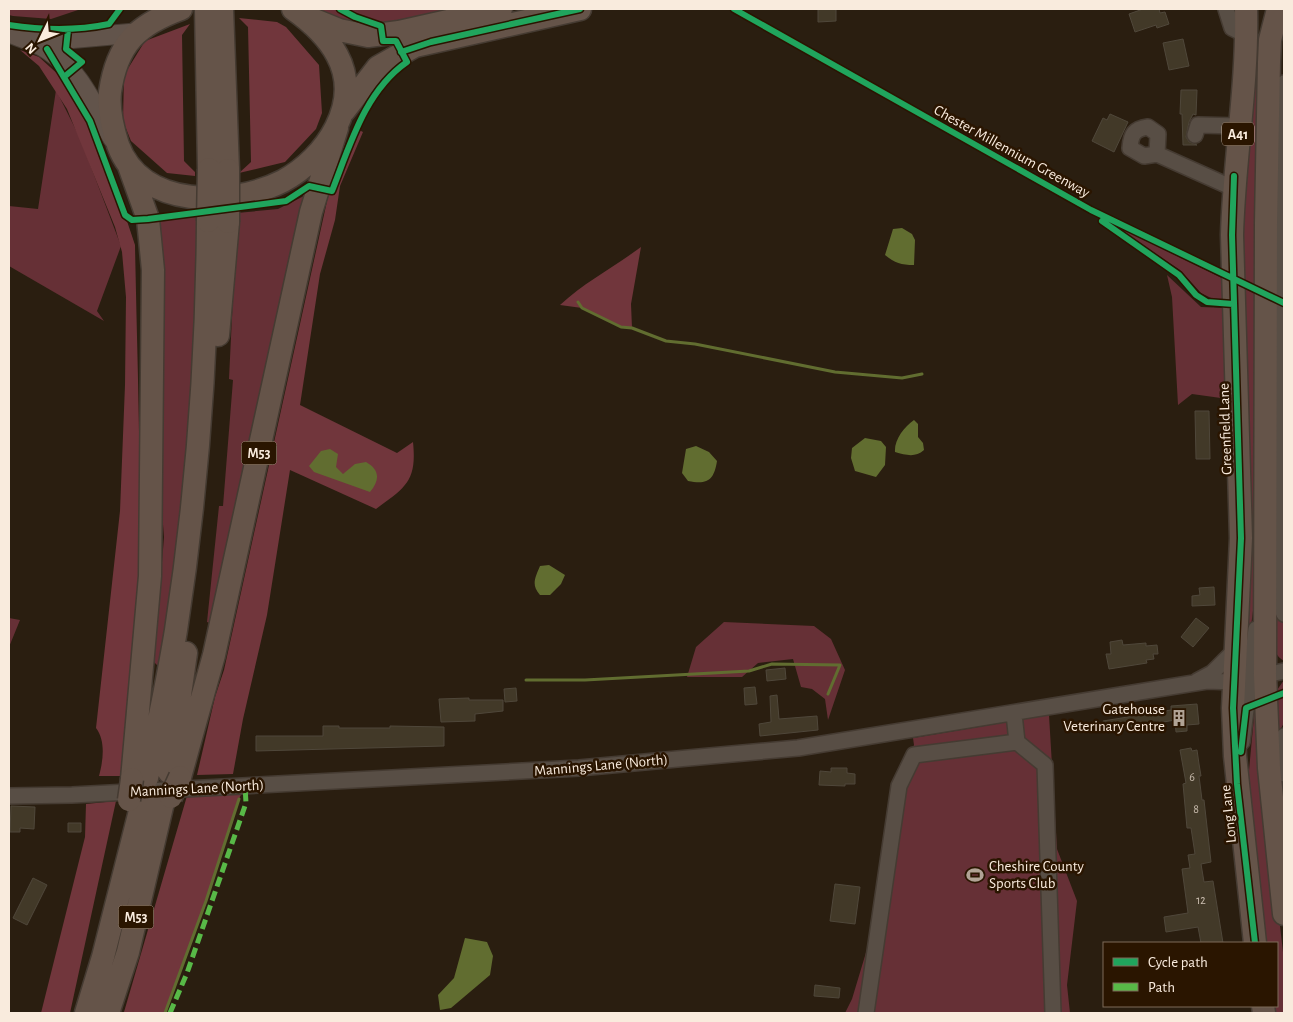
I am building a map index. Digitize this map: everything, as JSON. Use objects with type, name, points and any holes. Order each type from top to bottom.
[{"type":"highway","points":[[144,9],[137,32],[112,77],[109,96],[115,136],[126,161],[153,185],[184,196],[202,198],[242,194],[263,189],[299,171],[324,147],[340,120],[378,67],[408,49],[431,42],[580,9]]},
{"type":"highway","points":[[137,32],[153,21],[181,9]]},
{"type":"highway","points":[[296,11],[339,30],[368,36],[399,32],[502,9]]},
{"type":"highway","name":"Greenfield Lane","points":[[1246,9],[1246,35],[1233,188],[1232,235],[1241,538],[1237,648],[1259,677]]},
{"type":"highway","name":"A41","points":[[1278,9],[1270,40],[1268,62],[1266,548],[1259,677],[1284,914]]},
{"type":"highway","points":[[296,11],[317,29],[338,56],[344,74],[346,91],[340,120]]},
{"type":"highway","name":"M53","points":[[154,788],[201,539],[218,222],[214,13]]},
{"type":"highway","name":"M53","points":[[86,1013],[129,858],[154,788],[214,654],[315,196],[340,120]]},
{"type":"highway","name":"M53","points":[[108,1013],[128,952],[159,820],[154,788],[150,576],[153,270],[148,219],[126,161]]},
{"type":"highway","name":"Long Lane","points":[[1255,942],[1237,784],[1233,708],[1259,677]]},
{"type":"main road","points":[[9,33],[67,39],[137,32]]},
{"type":"main road","points":[[9,33],[48,49],[72,71],[83,85],[126,161]]},
{"type":"street","points":[[1226,9],[1232,28],[1246,35]]},
{"type":"street","points":[[1284,83],[1280,152],[1279,542],[1280,605],[1284,614]]},
{"type":"street","points":[[1195,135],[1198,125],[1239,126]]},
{"type":"street","points":[[1157,154],[1233,188]]},
{"type":"street","name":"Mannings Lane (North)","points":[[1188,684],[1212,673],[1237,648]]},
{"type":"street","name":"Mannings Lane (North)","points":[[9,796],[72,795],[578,768],[798,748],[1207,681],[1259,677]]},
{"type":"street","points":[[1014,714],[1017,742],[1045,765],[1053,1013]]},
{"type":"street","points":[[1284,736],[1284,774]]},
{"type":"street","points":[[866,1013],[899,786],[914,755],[1017,742]]},
{"type":"shaded area","points":[[9,9],[81,9],[51,19],[13,16],[9,15]]},
{"type":"shaded area","points":[[311,9],[450,9],[379,26],[342,23]]},
{"type":"shaded area","points":[[239,18],[277,22],[286,27],[319,65],[322,113],[316,129],[285,162],[239,173],[251,162],[248,27]]},
{"type":"shaded area","points":[[190,24],[182,35],[184,161],[195,172],[195,176],[167,173],[131,141],[123,121],[124,75],[145,41]]},
{"type":"shaded area","points":[[20,50],[39,57],[73,88],[119,195],[123,218],[127,221],[135,245],[140,511],[135,644],[120,776],[99,776],[102,745],[96,728],[120,511],[126,297],[122,252],[115,227],[67,109],[39,66]]},
{"type":"shaded area","points":[[1264,85],[1258,572],[1250,634],[1246,633],[1242,231],[1251,87]]},
{"type":"shaded area","points":[[56,90],[80,138],[121,246],[97,311],[104,321],[9,266],[9,206],[38,209]]},
{"type":"shaded area","points":[[357,129],[363,132],[340,186],[335,220],[320,274],[300,405],[397,453],[413,442],[414,455],[411,475],[395,495],[376,509],[290,470],[267,615],[243,719],[233,774],[197,775],[215,697],[224,670],[329,192]]},
{"type":"shaded area","points":[[310,193],[213,624],[207,622],[219,506],[223,506],[233,380],[229,379],[237,213],[278,209]]},
{"type":"shaded area","points":[[198,216],[198,304],[180,520],[161,669],[154,662],[164,537],[160,486],[153,220]]},
{"type":"shaded area","points":[[1106,221],[1226,280],[1226,299],[1215,300],[1201,293],[1180,270]]},
{"type":"shaded area","points":[[902,228],[912,234],[915,240],[914,265],[898,263],[885,255],[893,229]]},
{"type":"shaded area","points":[[641,247],[631,304],[632,328],[621,327],[582,308],[560,305],[589,282]]},
{"type":"shaded area","points":[[1167,275],[1201,307],[1226,308],[1228,399],[1192,394],[1178,405],[1172,297]]},
{"type":"shaded area","points":[[914,420],[918,424],[918,437],[923,443],[924,450],[914,455],[895,452],[900,434]]},
{"type":"shaded area","points":[[865,438],[881,441],[886,447],[885,465],[876,477],[855,471],[851,458],[852,448]]},
{"type":"shaded area","points":[[696,446],[709,452],[717,461],[714,473],[709,480],[701,482],[688,481],[682,473],[686,449]]},
{"type":"shaded area","points":[[330,449],[338,454],[336,467],[343,474],[355,464],[366,462],[374,468],[377,479],[370,492],[314,472],[309,466],[321,451]]},
{"type":"shaded area","points":[[549,565],[565,575],[561,584],[550,595],[540,595],[535,585],[535,578],[540,566]]},
{"type":"shaded area","points":[[1277,610],[1284,621],[1284,661],[1275,651],[1273,638]]},
{"type":"shaded area","points":[[9,618],[20,620],[9,647]]},
{"type":"shaded area","points":[[724,622],[814,626],[831,639],[845,670],[828,720],[825,699],[812,689],[801,687],[793,659],[758,663],[742,677],[687,677],[696,647]]},
{"type":"shaded area","points":[[1284,680],[1284,723],[1280,730],[1279,744],[1275,693]]},
{"type":"shaded area","points":[[1255,706],[1284,961],[1284,1013],[1275,1013],[1274,1007],[1278,1007],[1278,942],[1265,942],[1247,792]]},
{"type":"shaded area","name":"Cheshire County Sports Club","points":[[1049,715],[1057,849],[1077,901],[1067,985],[1070,1013],[845,1013],[852,999],[877,916],[907,760],[914,745],[913,738]]},
{"type":"shaded area","points":[[245,786],[165,1013],[124,1012],[189,789]]},
{"type":"shaded area","points":[[116,801],[70,1013],[41,1013],[85,837],[86,804]]},
{"type":"shaded area","points":[[465,938],[487,942],[493,956],[490,975],[451,1008],[440,1010],[438,995],[454,978]]},
{"type":"building","points":[[818,9],[836,9],[836,21],[818,22]]},
{"type":"building","points":[[1143,9],[1159,9],[1160,13],[1165,12],[1169,24],[1157,28],[1156,25],[1135,32],[1129,14]]},
{"type":"building","points":[[1183,39],[1189,66],[1169,70],[1163,43]]},
{"type":"building","points":[[1181,90],[1197,90],[1196,115],[1193,114],[1189,122],[1186,137],[1189,142],[1197,145],[1183,145],[1182,114],[1180,114]]},
{"type":"building","points":[[1110,114],[1128,122],[1114,152],[1092,141],[1103,118],[1107,120]]},
{"type":"building","points":[[1195,411],[1209,411],[1210,459],[1196,459]]},
{"type":"building","points":[[1214,587],[1215,605],[1192,606],[1192,596],[1200,595],[1199,588]]},
{"type":"building","points":[[1196,618],[1209,628],[1193,647],[1181,637]]},
{"type":"building","points":[[1122,640],[1123,645],[1146,643],[1146,646],[1157,645],[1158,654],[1153,654],[1154,659],[1146,660],[1147,663],[1109,669],[1106,654],[1111,654],[1110,642]]},
{"type":"building","points":[[785,668],[786,679],[767,681],[766,670]]},
{"type":"building","points":[[755,687],[757,704],[745,705],[744,688]]},
{"type":"building","points":[[516,688],[517,701],[505,702],[504,689]]},
{"type":"building","points":[[777,695],[779,719],[817,716],[818,730],[760,736],[759,724],[771,722],[770,696]]},
{"type":"building","points":[[469,698],[469,700],[503,700],[503,711],[475,714],[475,721],[441,722],[439,699]]},
{"type":"building","points":[[1197,704],[1199,724],[1187,725],[1187,731],[1176,732],[1175,720],[1106,732],[1103,721],[1171,710],[1171,706]]},
{"type":"building","points":[[323,726],[339,726],[339,728],[390,728],[390,726],[444,727],[444,746],[256,751],[256,736],[323,736]]},
{"type":"building","points":[[1191,748],[1192,751],[1197,750],[1211,862],[1201,864],[1204,882],[1213,881],[1223,942],[1201,942],[1198,927],[1166,932],[1164,917],[1188,913],[1182,869],[1190,868],[1188,855],[1195,854],[1191,828],[1187,828],[1183,784],[1186,783],[1180,750]]},
{"type":"building","points":[[831,768],[847,768],[847,773],[855,774],[855,784],[845,784],[845,786],[819,785],[820,771],[831,772]]},
{"type":"building","points":[[11,806],[35,807],[34,829],[20,828],[20,832],[10,832]]},
{"type":"building","points":[[68,823],[81,823],[81,832],[68,832]]},
{"type":"building","points":[[33,878],[47,885],[27,925],[13,918]]},
{"type":"building","points":[[835,884],[860,887],[855,924],[830,921]]},
{"type":"building","points":[[815,985],[840,988],[839,998],[814,996]]},
{"type":"waterway","points":[[578,302],[582,308],[621,327],[632,328],[666,341],[695,344],[835,372],[902,378],[922,374]]},
{"type":"waterway","points":[[526,680],[585,680],[749,671],[772,664],[840,665],[828,694]]},
{"type":"waterway","points":[[165,1013],[206,901],[239,799]]},
{"type":"marked path","points":[[170,1013],[187,973],[246,803],[245,786]]},
{"type":"cycle path","points":[[9,25],[34,28],[84,28],[109,24],[120,9]]},
{"type":"cycle path","points":[[47,49],[90,121],[125,215],[132,220],[286,201],[309,186],[332,191],[360,120],[380,88],[392,74],[407,62],[396,41],[383,41],[381,26],[355,17],[340,9]]},
{"type":"cycle path","points":[[401,52],[431,42],[580,9]]},
{"type":"cycle path","name":"Chester Millennium Greenway","points":[[734,9],[1091,210],[1284,303]]},
{"type":"cycle path","points":[[64,77],[82,62],[66,49],[68,30]]},
{"type":"cycle path","points":[[1234,176],[1232,235],[1241,538],[1233,708],[1237,784],[1255,942]]},
{"type":"cycle path","points":[[1102,221],[1179,275],[1196,295],[1207,302],[1233,304]]},
{"type":"cycle path","points":[[1241,752],[1246,708],[1284,693]]},
{"type":"place","name":"Gatehouse Veterinary Centre","points":[[1179,718]]},
{"type":"place","name":"Cheshire County Sports Club","points":[[975,875]]}]
